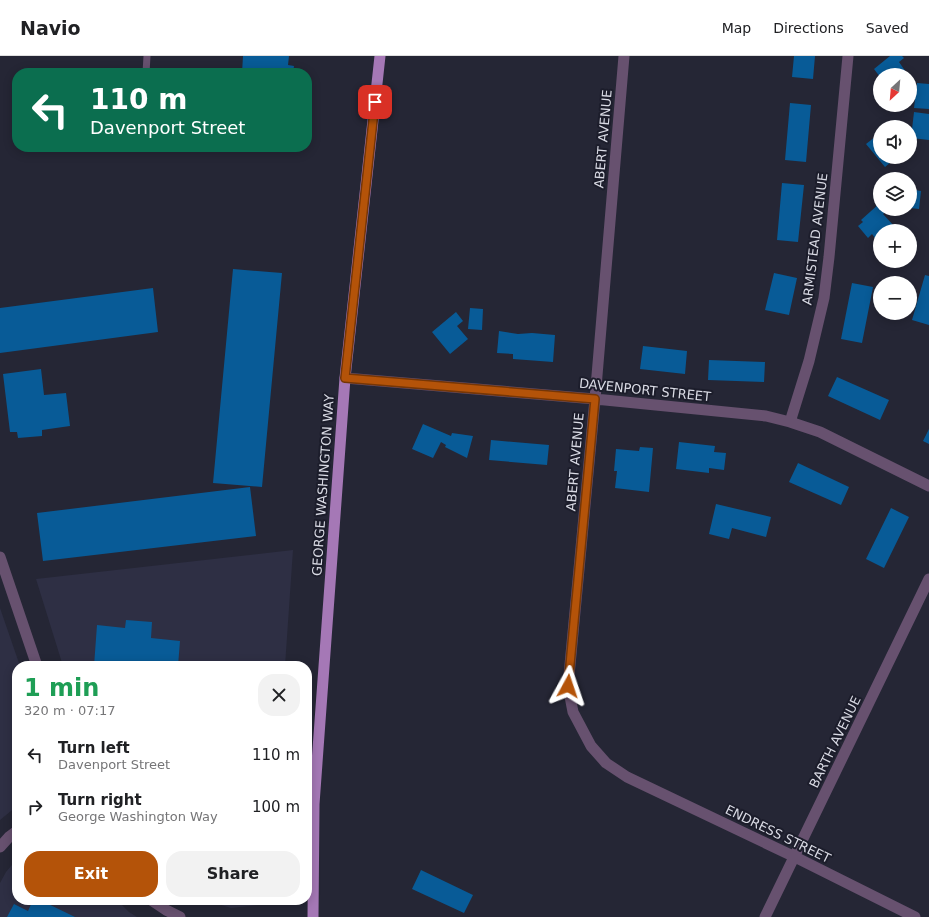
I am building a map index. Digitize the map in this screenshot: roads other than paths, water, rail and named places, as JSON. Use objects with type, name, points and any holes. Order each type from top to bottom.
[{"type":"main road","name":"GEORGE WASHINGTON WAY","points":[[313,917],[314,804],[345,378],[380,56]]},
{"type":"street","name":"ABERT AVENUE","points":[[624,56],[595,399],[568,686],[573,712],[591,746],[606,763],[627,777]]},
{"type":"street","name":"ARMISTEAD AVENUE","points":[[790,422],[809,361],[824,298],[830,250],[848,56]]},
{"type":"street","name":"DAVENPORT STREET","points":[[345,378],[595,399],[766,416],[820,432],[929,486]]},
{"type":"street","points":[[0,557],[35,661]]},
{"type":"street","name":"BARTH AVENUE","points":[[765,917],[929,579]]},
{"type":"street","name":"ENDRESS STREET","points":[[627,777],[915,917]]},
{"type":"street","points":[[0,847],[12,834]]},
{"type":"street","points":[[158,905],[180,917]]},
{"type":"lane","points":[[146,68],[147,56]]}]
